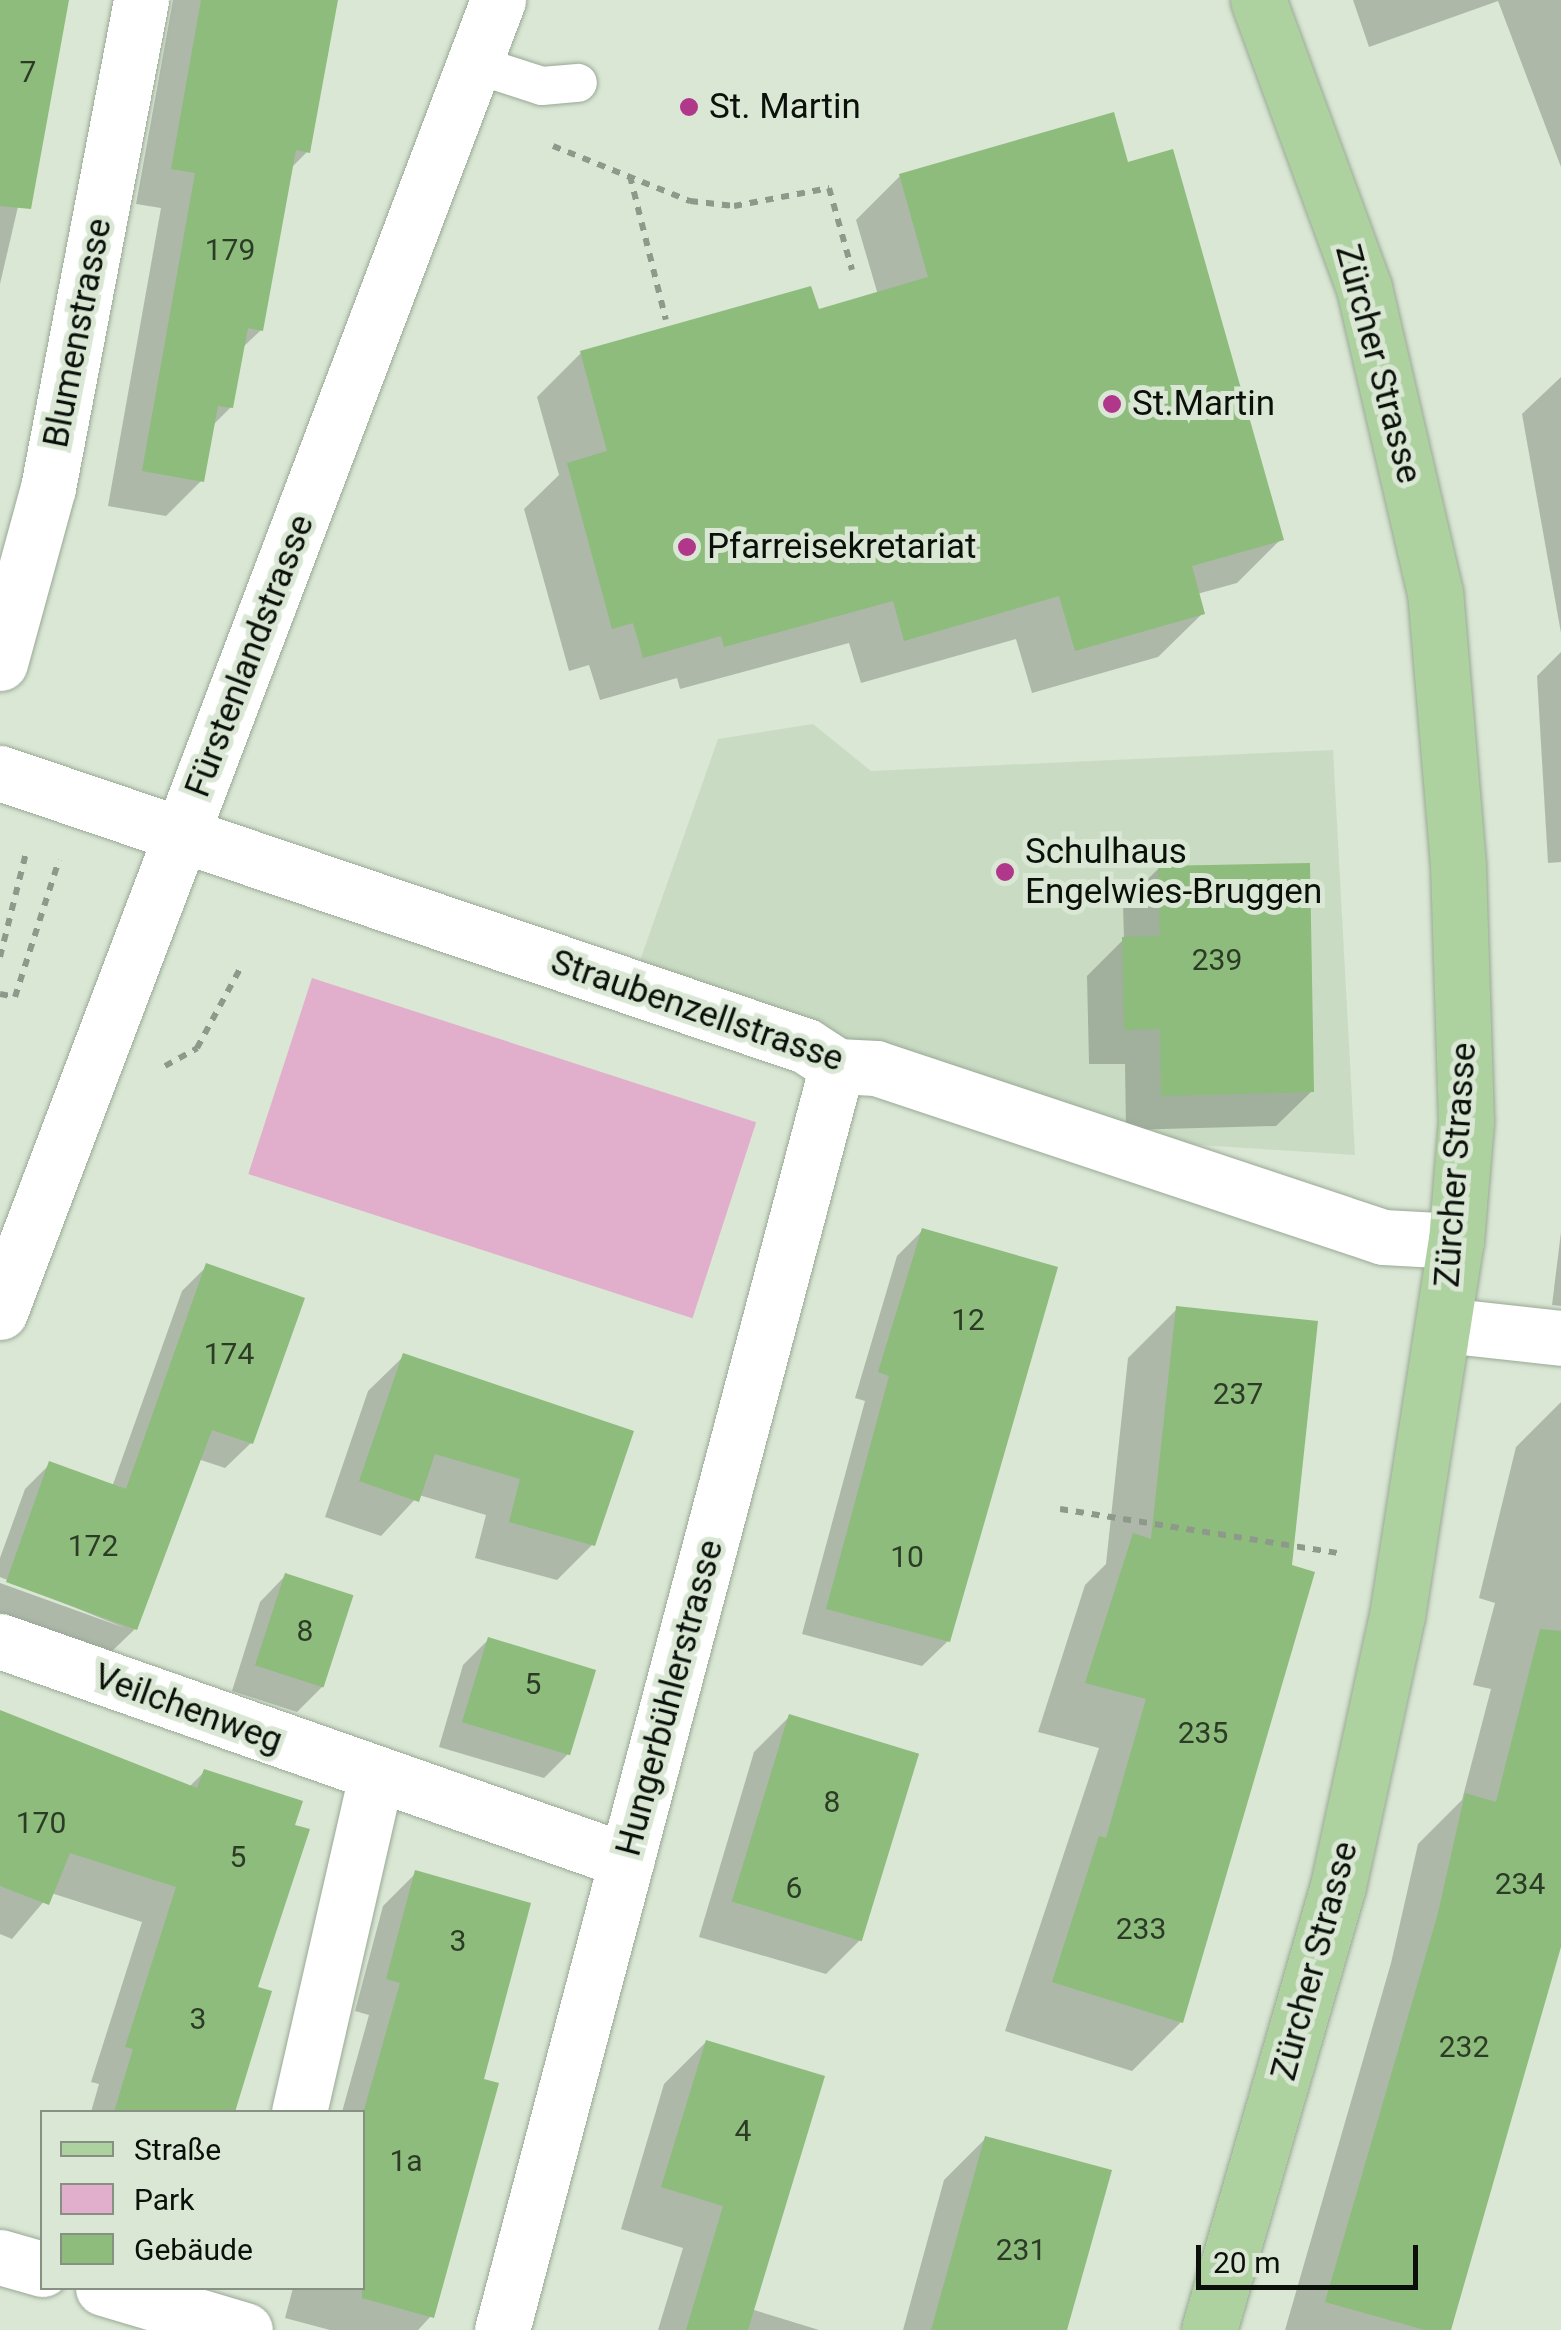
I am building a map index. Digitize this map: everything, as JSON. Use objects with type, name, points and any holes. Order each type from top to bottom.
[{"type":"main road","name":"Zürcher Strasse","points":[[1208,2330],[1338,1886],[1397,1616],[1456,1242],[1466,1121],[1465,996],[1435,593],[1364,288],[1258,0]]},
{"type":"street","name":"Blumenstrasse","points":[[0,663],[48,488],[141,0]]},
{"type":"street","name":"Fürstenlandstrasse","points":[[0,1312],[498,0]]},
{"type":"street","name":"Straubenzellstrasse","points":[[0,774],[806,1046],[836,1066],[876,1068],[1383,1237],[1456,1242]]},
{"type":"street","name":"Hungerbühlerstrasse","points":[[502,2330],[836,1066]]},
{"type":"street","points":[[1444,1325],[1561,1338]]},
{"type":"street","name":"Veilchenweg","points":[[0,1641],[376,1777],[626,1861]]},
{"type":"street","points":[[299,2110],[376,1777]]},
{"type":"street","points":[[0,2257],[40,2269]]},
{"type":"street","points":[[110,2290],[244,2330],[254,2290]]},
{"type":"lane","points":[[474,64],[557,107]]},
{"type":"path","points":[[557,107],[630,176],[690,200],[734,206],[830,188],[852,270]]},
{"type":"path","points":[[630,176],[666,320]]},
{"type":"path","points":[[0,994],[15,997],[63,849]]},
{"type":"path","points":[[0,957],[27,850]]},
{"type":"path","points":[[156,1070],[197,1048],[241,967]]},
{"type":"path","points":[[1060,1509],[1338,1553]]},
{"type":"shaded area","name":"Schulhaus Engelwies-Bruggen","points":[[813,724],[871,771],[1333,750],[1355,1155],[1184,1144],[842,1043],[636,972],[718,739]]},
{"type":"green space","points":[[312,978],[756,1122],[692,1318],[248,1174]]},
{"type":"building","points":[[0,0],[69,0],[31,209],[0,206]]},
{"type":"building","points":[[201,0],[338,0],[310,153],[296,150],[263,331],[248,328],[233,408],[218,406],[204,482],[142,471],[195,173],[171,169]]},
{"type":"building","points":[[1114,112],[1128,162],[1173,149],[1284,540],[1192,566],[1205,614],[1075,651],[1059,596],[904,641],[893,601],[724,647],[721,636],[643,658],[633,623],[612,629],[567,463],[607,451],[580,351],[811,286],[819,309],[928,277],[899,174]]},
{"type":"building","points":[[1310,863],[1314,1092],[1161,1096],[1160,1029],[1124,1030],[1122,937],[1160,936],[1158,866]]},
{"type":"building","points":[[922,1228],[1058,1267],[950,1642],[826,1609],[889,1376],[878,1372]]},
{"type":"building","points":[[206,1263],[305,1298],[253,1444],[212,1430],[137,1630],[6,1582],[49,1461],[126,1489]]},
{"type":"building","points":[[1176,1306],[1318,1321],[1292,1565],[1315,1572],[1183,2023],[1052,1982],[1099,1836],[1106,1838],[1146,1699],[1085,1683],[1133,1533],[1151,1539]]},
{"type":"building","points":[[403,1353],[634,1431],[595,1546],[509,1522],[520,1479],[435,1454],[419,1502],[359,1481]]},
{"type":"building","points":[[285,1573],[353,1595],[324,1688],[255,1665]]},
{"type":"building","points":[[1540,1629],[1561,1631],[1561,1947],[1451,2330],[1425,2330],[1325,2302],[1438,1913],[1465,1793],[1496,1802]]},
{"type":"building","points":[[488,1637],[596,1670],[570,1755],[462,1722]]},
{"type":"building","points":[[0,1710],[197,1788],[204,1769],[303,1801],[295,1825],[310,1829],[258,1987],[272,1991],[236,2110],[115,2110],[133,2049],[125,2047],[176,1887],[70,1853],[49,1905],[0,1886]]},
{"type":"building","points":[[789,1714],[919,1754],[862,1941],[732,1901]]},
{"type":"building","points":[[415,1870],[531,1903],[484,2079],[499,2083],[434,2318],[362,2298],[364,2110],[400,1983],[386,1979]]},
{"type":"building","points":[[706,2040],[825,2076],[748,2330],[686,2330],[723,2206],[661,2187]]},
{"type":"building","points":[[985,2136],[1112,2170],[1067,2330],[931,2330]]},
{"type":"place","name":"St. Martin","points":[[689,107]]},
{"type":"place","name":"St.Martin","points":[[1112,404]]},
{"type":"place","name":"Pfarreisekretariat","points":[[687,547]]},
{"type":"place","name":"Schulhaus Engelwies-Bruggen","points":[[1005,872]]}]
